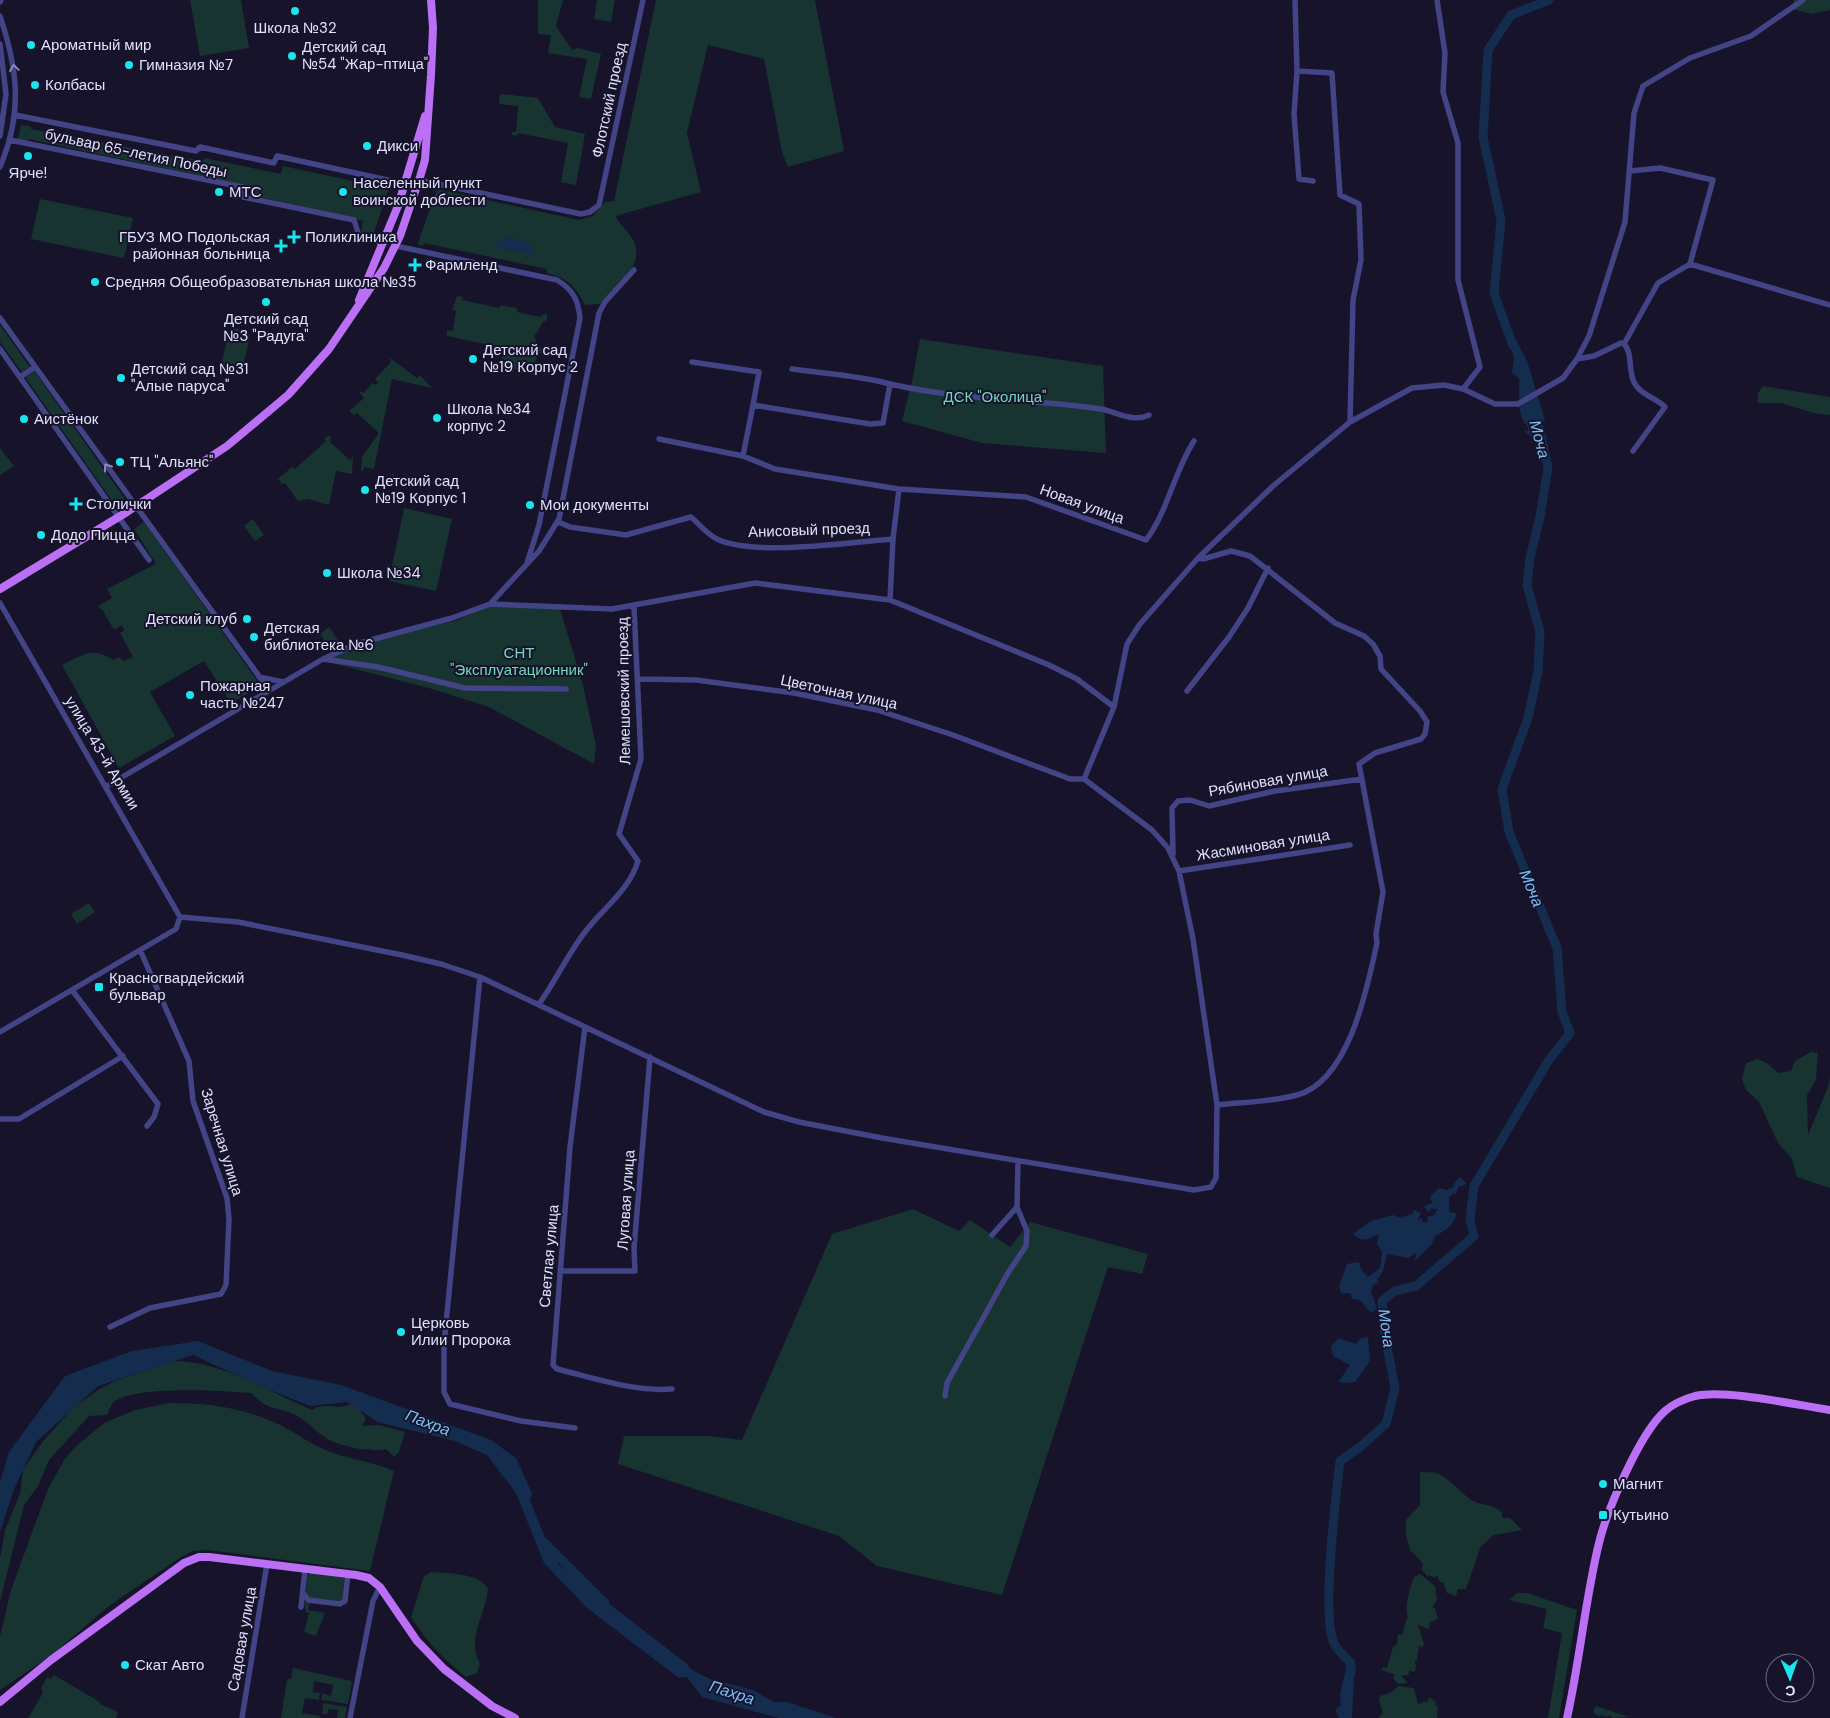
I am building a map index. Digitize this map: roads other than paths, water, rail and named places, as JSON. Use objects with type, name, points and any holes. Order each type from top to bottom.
[{"type":"main road","points":[[0,589],[119,517],[220,451],[270,412],[305,377],[351,318],[396,246],[425,160],[433,28],[431,0]]},
{"type":"main road","points":[[351,318],[384,244],[398,206],[429,103]]},
{"type":"main road","points":[[413,154],[425,160]]},
{"type":"main road","points":[[375,265],[378,269],[384,268]]},
{"type":"main road","points":[[1567,1718],[1600,1541],[1627,1473],[1656,1420],[1664,1412],[1684,1400],[1709,1394],[1830,1410]]},
{"type":"main road","points":[[0,1702],[85,1635],[192,1559],[209,1557],[369,1578],[380,1587],[417,1641],[444,1669],[492,1706],[515,1718]]},
{"type":"street","name":"Флотский проезд","points":[[419,180],[580,214],[590,212],[598,205],[643,0]]},
{"type":"street","points":[[1295,0],[1297,70],[1294,114],[1299,180],[1312,181]]},
{"type":"street","points":[[1437,0],[1445,53],[1443,92],[1458,143],[1458,280],[1480,367],[1463,389]]},
{"type":"street","points":[[0,1032],[176,929],[180,917],[238,922],[402,955],[441,964],[480,977],[764,1112],[800,1122],[1194,1190],[1211,1187],[1216,1178],[1217,1105],[1193,939],[1180,870],[1168,848],[1152,830],[1084,780],[1114,707],[1127,644],[1140,624],[1198,558],[1273,486],[1350,422],[1412,388],[1444,385],[1463,389],[1495,404],[1518,404],[1563,378],[1577,359],[1596,315],[1625,222],[1634,113],[1642,86],[1690,58],[1751,36],[1803,0]]},
{"type":"street","points":[[0,16],[11,51],[15,71],[16,94],[15,115],[10,140],[0,167]]},
{"type":"street","points":[[0,44],[6,94],[0,136]]},
{"type":"street","points":[[1297,70],[1332,73],[1340,194],[1359,204],[1361,260],[1353,300],[1350,422]]},
{"type":"street","points":[[6,94],[16,94]]},
{"type":"street","name":"бульвар 65-летия Победы","points":[[15,115],[196,151],[200,148],[274,163],[277,156],[392,181]]},
{"type":"street","name":"бульвар 65-летия Победы","points":[[10,140],[242,187],[244,197],[354,220],[359,236],[384,244]]},
{"type":"street","points":[[1577,359],[1594,356],[1624,344],[1658,283],[1690,264],[1713,180],[1660,168],[1630,172]]},
{"type":"street","points":[[396,246],[557,280],[569,288],[578,301],[580,318],[539,525],[527,566]]},
{"type":"street","points":[[1690,264],[1830,305]]},
{"type":"street","points":[[490,604],[527,566],[558,522],[569,477],[600,313],[605,302],[634,270]]},
{"type":"street","points":[[0,318],[269,690]]},
{"type":"street","points":[[1624,344],[1628,352],[1630,372],[1634,385],[1665,407],[1633,452]]},
{"type":"street","points":[[0,349],[149,560]]},
{"type":"street","points":[[692,362],[759,372],[743,456]]},
{"type":"street","points":[[20,377],[35,367]]},
{"type":"street","points":[[792,369],[850,378],[861,376],[890,384],[954,396],[1103,410],[1132,418],[1144,418],[1149,415]]},
{"type":"street","points":[[752,405],[870,424],[883,423],[890,384]]},
{"type":"street","name":"Новая улица","points":[[659,439],[743,456],[775,469],[899,489],[1026,497],[1146,540],[1162,511],[1184,456],[1194,441]]},
{"type":"street","points":[[890,600],[893,539],[899,489]]},
{"type":"street","name":"Анисовый проезд","points":[[558,522],[570,527],[626,535],[691,517],[716,539],[749,547],[802,546],[893,539]]},
{"type":"street","points":[[1198,558],[1203,559],[1222,553],[1238,551],[1250,556],[1268,568],[1335,623],[1364,636],[1373,644],[1380,656],[1381,669],[1420,711],[1427,722],[1425,734],[1421,739],[1376,753],[1358,764],[1383,892],[1376,934],[1377,943],[1352,1036],[1326,1077],[1315,1087],[1298,1095],[1217,1105]]},
{"type":"street","points":[[1187,691],[1229,637],[1248,608],[1268,568]]},
{"type":"street","points":[[107,786],[323,659],[356,644],[452,618],[490,604],[598,609],[634,606],[702,591],[755,583],[890,600],[1050,666],[1085,684],[1114,707]]},
{"type":"street","name":"улица 43-й Армии","points":[[0,603],[107,786],[180,917]]},
{"type":"street","name":"Лемешовский проезд","points":[[538,1004],[563,962],[586,930],[622,892],[634,874],[638,861],[620,834],[641,759],[639,679],[634,606]]},
{"type":"street","points":[[323,659],[378,667],[465,688],[566,689]]},
{"type":"street","points":[[259,677],[283,682]]},
{"type":"street","name":"Цветочная улица","points":[[639,679],[696,680],[794,693],[870,708],[953,735],[1070,779],[1084,780]]},
{"type":"street","name":"Рябиновая улица","points":[[1173,857],[1172,808],[1178,801],[1190,800],[1209,806],[1275,791],[1362,779]]},
{"type":"street","name":"Жасминовая улица","points":[[1180,870],[1350,845]]},
{"type":"street","name":"Заречная улица","points":[[110,1327],[150,1308],[221,1294],[226,1284],[229,1218],[227,1198],[193,1101],[189,1061],[140,950]]},
{"type":"street","points":[[480,977],[444,1344],[444,1392],[450,1404],[521,1421],[575,1428]]},
{"type":"street","points":[[72,990],[158,1104],[154,1117],[147,1126]]},
{"type":"street","name":"Светлая улица","points":[[585,1027],[570,1147],[553,1365],[557,1369],[612,1383],[658,1390],[672,1389]]},
{"type":"street","points":[[0,1119],[18,1119],[111,1065],[123,1056]]},
{"type":"street","name":"Луговая улица","points":[[561,1271],[635,1271],[634,1248],[650,1057]]},
{"type":"street","points":[[945,1396],[947,1384],[1008,1273],[1026,1246],[1027,1231],[1017,1207],[1018,1161]]},
{"type":"street","points":[[992,1235],[1017,1207]]},
{"type":"street","name":"Садовая улица","points":[[242,1718],[267,1564]]},
{"type":"street","points":[[301,1607],[304,1594],[305,1569]]},
{"type":"street","points":[[304,1594],[308,1600],[340,1604],[345,1601],[348,1574]]},
{"type":"street","points":[[350,1718],[373,1601],[380,1587]]},
{"type":"water","points":[[507,237],[529,242],[535,255],[497,248],[496,244]]},
{"type":"water","points":[[1513,334],[1527,361],[1545,420],[1543,422],[1545,445],[1540,447],[1524,431],[1528,431],[1528,428],[1521,415],[1519,378],[1512,373],[1514,357],[1506,335]]},
{"type":"water","points":[[1460,1177],[1467,1184],[1458,1187],[1456,1194],[1452,1194],[1449,1198],[1449,1212],[1456,1213],[1454,1221],[1449,1227],[1435,1236],[1432,1244],[1415,1261],[1416,1253],[1408,1258],[1387,1254],[1383,1271],[1377,1280],[1379,1282],[1373,1285],[1371,1291],[1377,1309],[1371,1313],[1360,1300],[1352,1299],[1350,1293],[1341,1293],[1339,1286],[1347,1264],[1359,1262],[1361,1269],[1368,1277],[1380,1268],[1382,1252],[1377,1244],[1379,1234],[1362,1240],[1353,1234],[1371,1221],[1393,1215],[1400,1218],[1412,1214],[1414,1210],[1421,1213],[1418,1220],[1422,1218],[1422,1222],[1427,1222],[1428,1216],[1433,1216],[1438,1209],[1430,1209],[1429,1213],[1424,1206],[1433,1203],[1430,1197],[1439,1188],[1447,1190],[1454,1187],[1454,1184]]},
{"type":"water","points":[[1368,1337],[1370,1361],[1355,1382],[1342,1383],[1339,1381],[1350,1365],[1333,1356],[1331,1346],[1339,1338],[1356,1344],[1361,1338]]},
{"type":"water","points":[[198,1341],[272,1371],[341,1385],[491,1440],[516,1458],[532,1493],[530,1500],[545,1538],[559,1565],[687,1664],[692,1670],[710,1679],[753,1690],[774,1702],[787,1702],[836,1718],[779,1718],[702,1697],[687,1677],[679,1678],[587,1608],[544,1563],[516,1493],[487,1455],[455,1441],[378,1422],[347,1402],[310,1406],[193,1355],[98,1386],[36,1442],[14,1489],[0,1532],[0,1482],[9,1452],[65,1376],[132,1351]]},
{"type":"water","points":[[1355,1659],[1352,1718],[1339,1718],[1335,1710],[1341,1705],[1340,1694],[1346,1662]]},
{"type":"waterway","name":"Моча","points":[[1513,346],[1494,293],[1501,220],[1483,137],[1488,50],[1511,15],[1549,0]]},
{"type":"waterway","name":"Моча","points":[[1351,1672],[1351,1664],[1335,1646],[1330,1629],[1329,1583],[1333,1527],[1340,1461],[1360,1447],[1386,1424],[1395,1388],[1384,1330],[1382,1301],[1395,1291],[1416,1286],[1474,1236],[1470,1220],[1474,1186],[1549,1060],[1570,1033],[1562,1012],[1557,948],[1509,832],[1502,789],[1528,718],[1538,671],[1540,632],[1527,585],[1530,558],[1540,517],[1548,467],[1541,435]]},
{"type":"waterway","name":"Пахра","points":[[542,1540],[605,1603]]},
{"type":"place","name":"Школа №32","points":[[295,11]]},
{"type":"place","name":"Ароматный мир","points":[[31,45]]},
{"type":"place","name":"Детский сад №54 \"Жар-птица\"","points":[[292,56]]},
{"type":"place","name":"Гимназия №7","points":[[129,65]]},
{"type":"place","name":"Колбасы","points":[[35,85]]},
{"type":"place","name":"Дикси","points":[[367,146]]},
{"type":"place","name":"Ярче!","points":[[28,156]]},
{"type":"place","name":"МТС","points":[[219,192]]},
{"type":"place","name":"Населенный пункт воинской доблести","points":[[343,192]]},
{"type":"place","name":"Поликлиника","points":[[294,237]]},
{"type":"place","name":"ГБУЗ МО Подольская районная больница","points":[[281,246]]},
{"type":"place","name":"Фармленд","points":[[415,265]]},
{"type":"place","name":"Средняя Общеобразовательная школа №35","points":[[95,282]]},
{"type":"place","name":"Детский сад №3 \"Радуга\"","points":[[266,302]]},
{"type":"place","name":"Детский сад №19 Корпус 2","points":[[473,359]]},
{"type":"place","name":"Детский сад №31 \"Алые паруса\"","points":[[121,378]]},
{"type":"place","name":"Школа №34 корпус 2","points":[[437,418]]},
{"type":"place","name":"Аистёнок","points":[[24,419]]},
{"type":"place","name":"ТЦ \"Альянс\"","points":[[120,462]]},
{"type":"place","name":"Детский сад №19 Корпус 1","points":[[365,490]]},
{"type":"place","name":"Столички","points":[[76,504]]},
{"type":"place","name":"Мои документы","points":[[530,505]]},
{"type":"place","name":"Додо Пицца","points":[[41,535]]},
{"type":"place","name":"Школа №34","points":[[327,573]]},
{"type":"place","name":"Детский клуб","points":[[247,619]]},
{"type":"place","name":"Детская библиотека №6","points":[[254,637]]},
{"type":"place","name":"Пожарная часть №247","points":[[190,695]]},
{"type":"place","name":"Красногвардейский бульвар","points":[[99,987]]},
{"type":"place","name":"Церковь Илии Пророка","points":[[401,1332]]},
{"type":"place","name":"Магнит","points":[[1603,1484]]},
{"type":"place","name":"Кутьино","points":[[1603,1515]]},
{"type":"place","name":"Скат Авто","points":[[125,1665]]},
{"type":"park label","name":"ДСК \"Околица\"","points":[[995,397]]},
{"type":"park label","name":"СНТ \"Эксплуатационник\"","points":[[519,662]]}]
